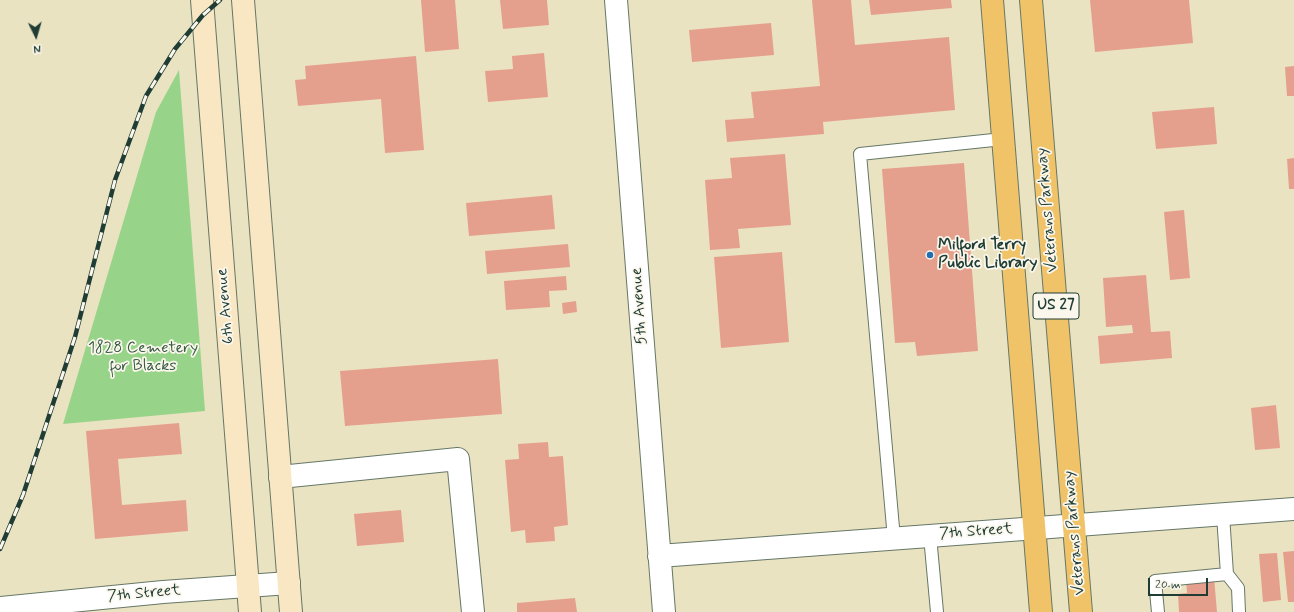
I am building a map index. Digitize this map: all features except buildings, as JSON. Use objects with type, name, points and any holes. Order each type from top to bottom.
[{"type":"main road","name":"6th Avenue","points":[[202,0],[250,612]]},
{"type":"main road","points":[[243,0],[291,612]]},
{"type":"main road","name":"US 27","points":[[992,0],[1041,612]]},
{"type":"main road","name":"Veterans Parkway","points":[[1031,0],[1081,612]]},
{"type":"street","name":"5th Avenue","points":[[616,0],[664,612]]},
{"type":"street","points":[[280,477],[458,459],[472,612]]},
{"type":"street","name":"7th Street","points":[[659,556],[1294,509]]},
{"type":"street","name":"7th Street","points":[[0,608],[163,592],[289,583]]},
{"type":"lane","points":[[894,539],[860,154],[1004,139]]},
{"type":"lane","points":[[1223,515],[1227,574],[1238,588],[1239,612]]},
{"type":"lane","points":[[930,536],[937,612]]},
{"type":"lane","points":[[1158,612],[1155,581],[1227,574]]},
{"type":"green space","name":"1828 Cemetery for Blacks","points":[[179,70],[205,411],[63,424],[156,112]]},
{"type":"railway","points":[[0,549],[23,495],[75,337],[115,180],[146,96],[175,49],[203,15],[220,0]]},
{"type":"place","name":"Milford Terry Public Library","points":[[930,255]]}]
